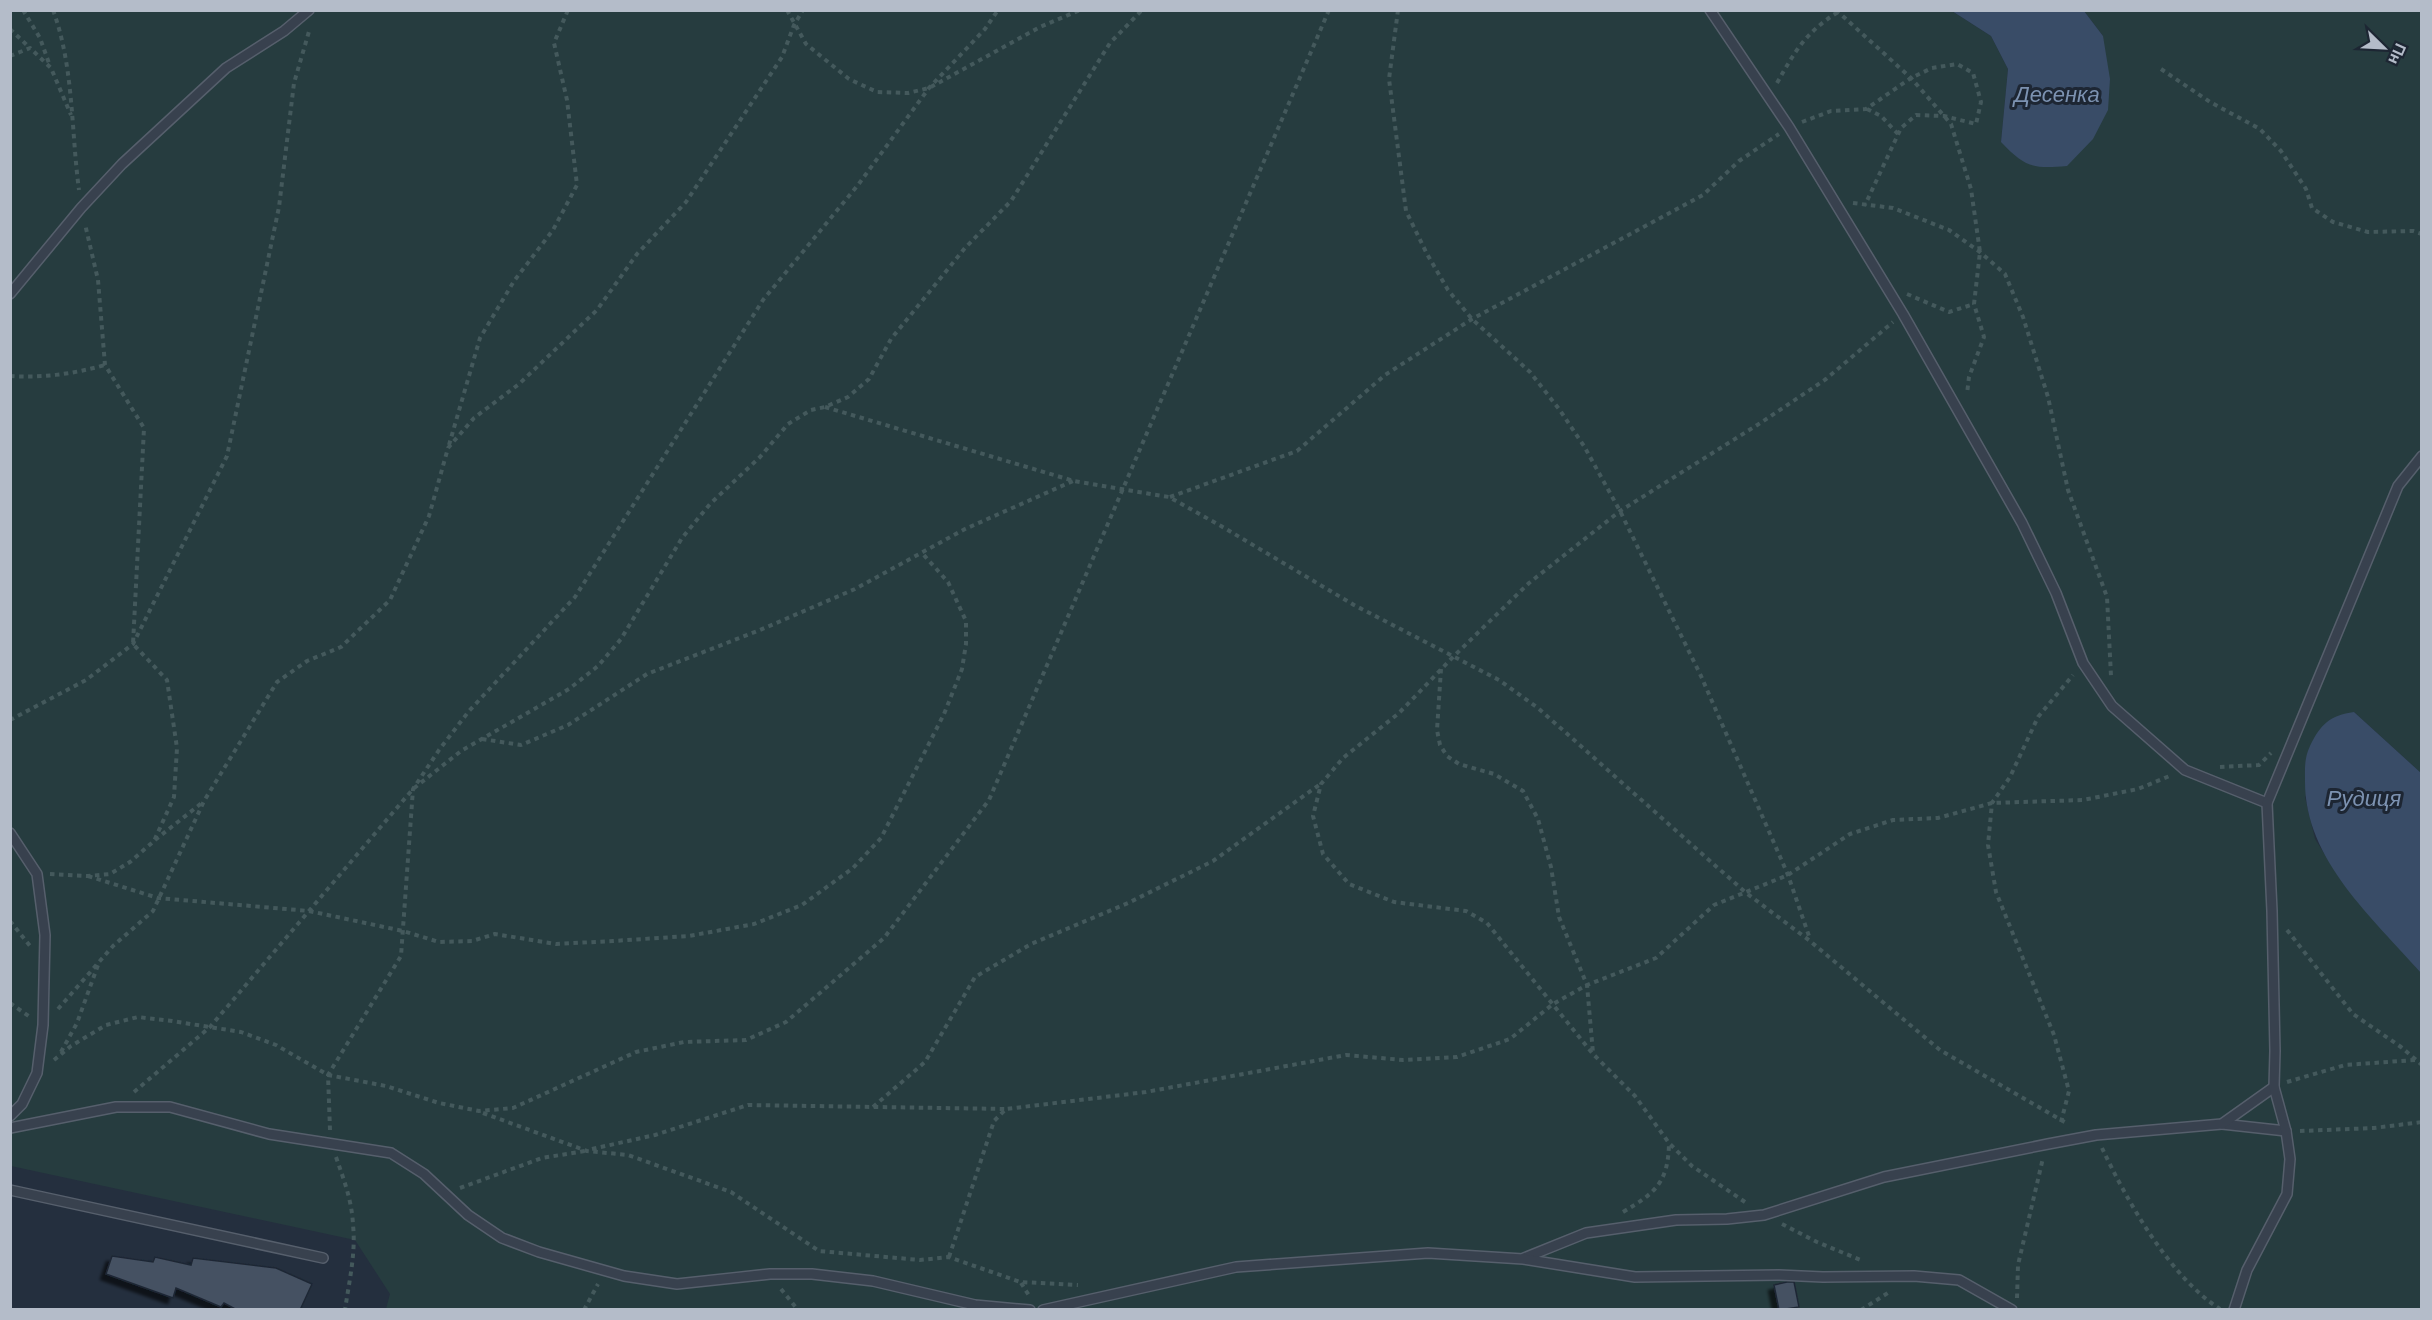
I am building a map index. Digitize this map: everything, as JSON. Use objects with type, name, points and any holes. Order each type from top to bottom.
[{"type":"lane","points":[[10,294],[81,208],[122,164],[226,68],[284,31],[309,10]]},
{"type":"lane","points":[[1710,10],[1790,127],[1903,314],[2022,523],[2056,593],[2084,663],[2112,706],[2185,770],[2267,804]]},
{"type":"lane","points":[[2234,1310],[2247,1270],[2287,1194],[2290,1159],[2286,1131],[2274,1087],[2272,910],[2267,804],[2398,486],[2421,456]]},
{"type":"lane","points":[[10,833],[37,874],[45,935],[43,1025],[37,1074],[22,1104],[10,1116]]},
{"type":"lane","points":[[2222,1124],[2274,1087]]},
{"type":"lane","points":[[10,1128],[116,1107],[170,1107],[269,1134],[391,1153],[424,1174],[468,1215],[502,1238],[539,1252],[605,1270],[678,1284],[770,1274],[812,1274],[873,1281],[975,1305],[1030,1310]]},
{"type":"lane","points":[[1523,1258],[1586,1233],[1676,1220],[1727,1219],[1764,1215],[1884,1177],[2096,1135],[2222,1124],[2286,1131]]},
{"type":"lane","points":[[10,1190],[323,1258]]},
{"type":"lane","points":[[1043,1310],[1236,1267],[1428,1253],[1523,1258],[1635,1277],[1914,1276],[1959,1280],[2012,1310]]},
{"type":"path","points":[[23,10],[40,38],[74,121]]},
{"type":"path","points":[[53,10],[62,33],[74,121],[74,151],[81,208],[98,280],[105,364],[144,428],[133,644],[166,680],[177,748],[174,796],[154,841]]},
{"type":"path","points":[[43,1025],[113,946],[153,910],[204,801],[277,682],[307,661],[341,647],[390,600],[429,516],[480,338],[514,281],[553,230],[577,186],[567,100],[554,43],[568,10]]},
{"type":"path","points":[[787,10],[806,44],[849,79],[877,92],[908,93],[929,88],[1040,27],[1080,10]]},
{"type":"path","points":[[448,448],[474,418],[519,384],[597,310],[637,254],[686,202],[782,57],[794,25],[803,10]]},
{"type":"path","points":[[116,1107],[210,1028],[413,789],[469,711],[575,597],[763,300],[858,185],[929,88],[985,29],[998,10]]},
{"type":"path","points":[[345,1310],[354,1226],[348,1190],[331,1144],[328,1075],[401,956],[413,789],[461,751],[569,689],[598,666],[621,639],[682,538],[710,504],[760,457],[788,424],[811,410],[848,398],[869,379],[891,339],[965,248],[1011,201],[1110,43],[1142,10]]},
{"type":"path","points":[[479,1111],[513,1108],[636,1052],[684,1042],[746,1040],[786,1022],[884,939],[989,800],[1329,10]]},
{"type":"path","points":[[1398,10],[1389,79],[1406,211],[1426,254],[1448,290],[1472,319],[1530,372],[1559,408],[1584,446],[1620,510],[1701,676],[1788,875],[1810,940]]},
{"type":"path","points":[[1769,97],[1792,57],[1815,26],[1837,11],[1911,78],[1951,124],[1971,189],[1980,252],[1974,304],[1984,337],[1969,377],[1964,420]]},
{"type":"path","points":[[10,720],[86,680],[133,644],[227,456],[279,207],[294,83],[313,21]]},
{"type":"path","points":[[10,29],[51,69]]},
{"type":"path","points":[[10,56],[30,48]]},
{"type":"path","points":[[1865,205],[1901,128],[1916,115],[1944,116],[1976,124],[1981,102],[1973,73],[1957,64],[1932,68],[1911,78],[1866,109]]},
{"type":"path","points":[[2161,69],[2210,102],[2260,129],[2281,151],[2300,179],[2312,208],[2332,222],[2368,232],[2412,231],[2421,234]]},
{"type":"path","points":[[1169,497],[1297,451],[1385,375],[1472,319],[1703,195],[1739,161],[1790,127],[1831,111],[1866,109],[1881,116],[1898,134]]},
{"type":"path","points":[[1835,201],[1893,208],[1949,230],[1980,252],[2005,274],[2023,317],[2048,397],[2068,490],[2107,597],[2112,706]]},
{"type":"path","points":[[1887,287],[1949,312],[1974,304]]},
{"type":"path","points":[[873,1107],[925,1062],[975,977],[1031,944],[1128,903],[1213,861],[1321,784],[1343,758],[1399,713],[1441,668],[1529,583],[1620,510],[1762,422],[1826,379],[1903,314]]},
{"type":"path","points":[[10,376],[48,376],[77,372],[105,364]]},
{"type":"path","points":[[825,407],[1074,481],[1169,497],[1354,605],[1498,680],[1538,708],[1745,892],[1810,940],[1940,1050],[2070,1125]]},
{"type":"path","points":[[482,739],[520,745],[568,725],[647,674],[845,594],[965,530],[1074,481]]},
{"type":"path","points":[[88,876],[159,898],[309,911],[403,931],[439,942],[472,941],[495,934],[556,944],[613,941],[689,936],[754,924],[802,905],[853,868],[881,838],[945,714],[962,669],[966,644],[966,621],[948,582],[922,553]]},
{"type":"path","points":[[2062,1122],[2070,1091],[2054,1035],[1996,892],[1988,845],[1992,803],[2010,777],[2038,717],[2084,663]]},
{"type":"path","points":[[1441,668],[1437,730],[1440,745],[1447,756],[1459,764],[1494,774],[1523,791],[1538,819],[1551,867],[1559,917],[1587,985],[1593,1054]]},
{"type":"path","points":[[2217,768],[2259,765],[2275,750]]},
{"type":"path","points":[[445,1194],[542,1158],[655,1135],[748,1105],[1006,1109],[1146,1092],[1346,1055],[1403,1060],[1457,1057],[1510,1038],[1553,1004],[1587,985],[1656,958],[1714,905],[1788,875],[1850,834],[1893,820],[1938,818],[1992,803],[2083,800],[2138,789],[2185,770]]},
{"type":"path","points":[[1321,784],[1312,816],[1323,854],[1350,884],[1394,902],[1466,911],[1487,923],[1593,1054],[1635,1096],[1669,1143],[1692,1166],[1764,1215],[1817,1242],[1865,1262]]},
{"type":"path","points":[[37,874],[88,876],[110,874],[130,862],[204,801]]},
{"type":"path","points":[[2272,910],[2353,1014],[2401,1047],[2421,1065]]},
{"type":"path","points":[[60,1055],[77,1023],[99,961]]},
{"type":"path","points":[[37,1074],[71,1046],[106,1025],[138,1017],[241,1032],[276,1045],[328,1075],[386,1086],[439,1103],[479,1111],[587,1150],[628,1155],[730,1192],[819,1251],[920,1260],[949,1257],[1020,1282],[1089,1286]]},
{"type":"path","points":[[2274,1087],[2345,1065],[2416,1060]]},
{"type":"path","points":[[949,1257],[994,1120],[1006,1109]]},
{"type":"path","points":[[2286,1131],[2374,1128],[2421,1122]]},
{"type":"path","points":[[2096,1135],[2124,1194],[2168,1257],[2205,1300],[2221,1310]]},
{"type":"path","points":[[1614,1217],[1643,1201],[1659,1185],[1669,1166],[1669,1143]]},
{"type":"path","points":[[2017,1310],[2019,1265],[2039,1167],[2048,1144]]},
{"type":"path","points":[[584,1310],[605,1270]]},
{"type":"path","points":[[770,1274],[798,1310]]},
{"type":"path","points":[[1861,1310],[1914,1276]]},
{"type":"green space","points":[[11,11],[1952,11],[1991,36],[2008,69],[2001,142],[2103,36],[2084,11],[2421,11],[2421,773],[2354,712],[2305,797],[2315,839],[2341,880],[2421,973],[2421,1309],[386,1309],[390,1294],[355,1240],[11,1166]]},
{"type":"water","name":"Десенка","points":[[1952,11],[2084,11],[2103,36],[2110,79],[2108,110],[2093,139],[2067,166],[2045,167],[2030,164],[2017,157],[2001,142],[2008,69],[1991,36]]},
{"type":"water","name":"Рудиця","points":[[2354,712],[2421,773],[2421,973],[2345,886],[2316,837],[2308,810],[2305,768],[2310,746],[2327,722],[2346,713]]},
{"type":"building","points":[[112,1256],[153,1262],[155,1257],[191,1265],[193,1258],[276,1268],[312,1284],[300,1310],[237,1310],[224,1303],[221,1307],[176,1288],[173,1298],[106,1274]]},
{"type":"building","points":[[1794,1282],[1799,1307],[1779,1310],[1774,1285]]}]
